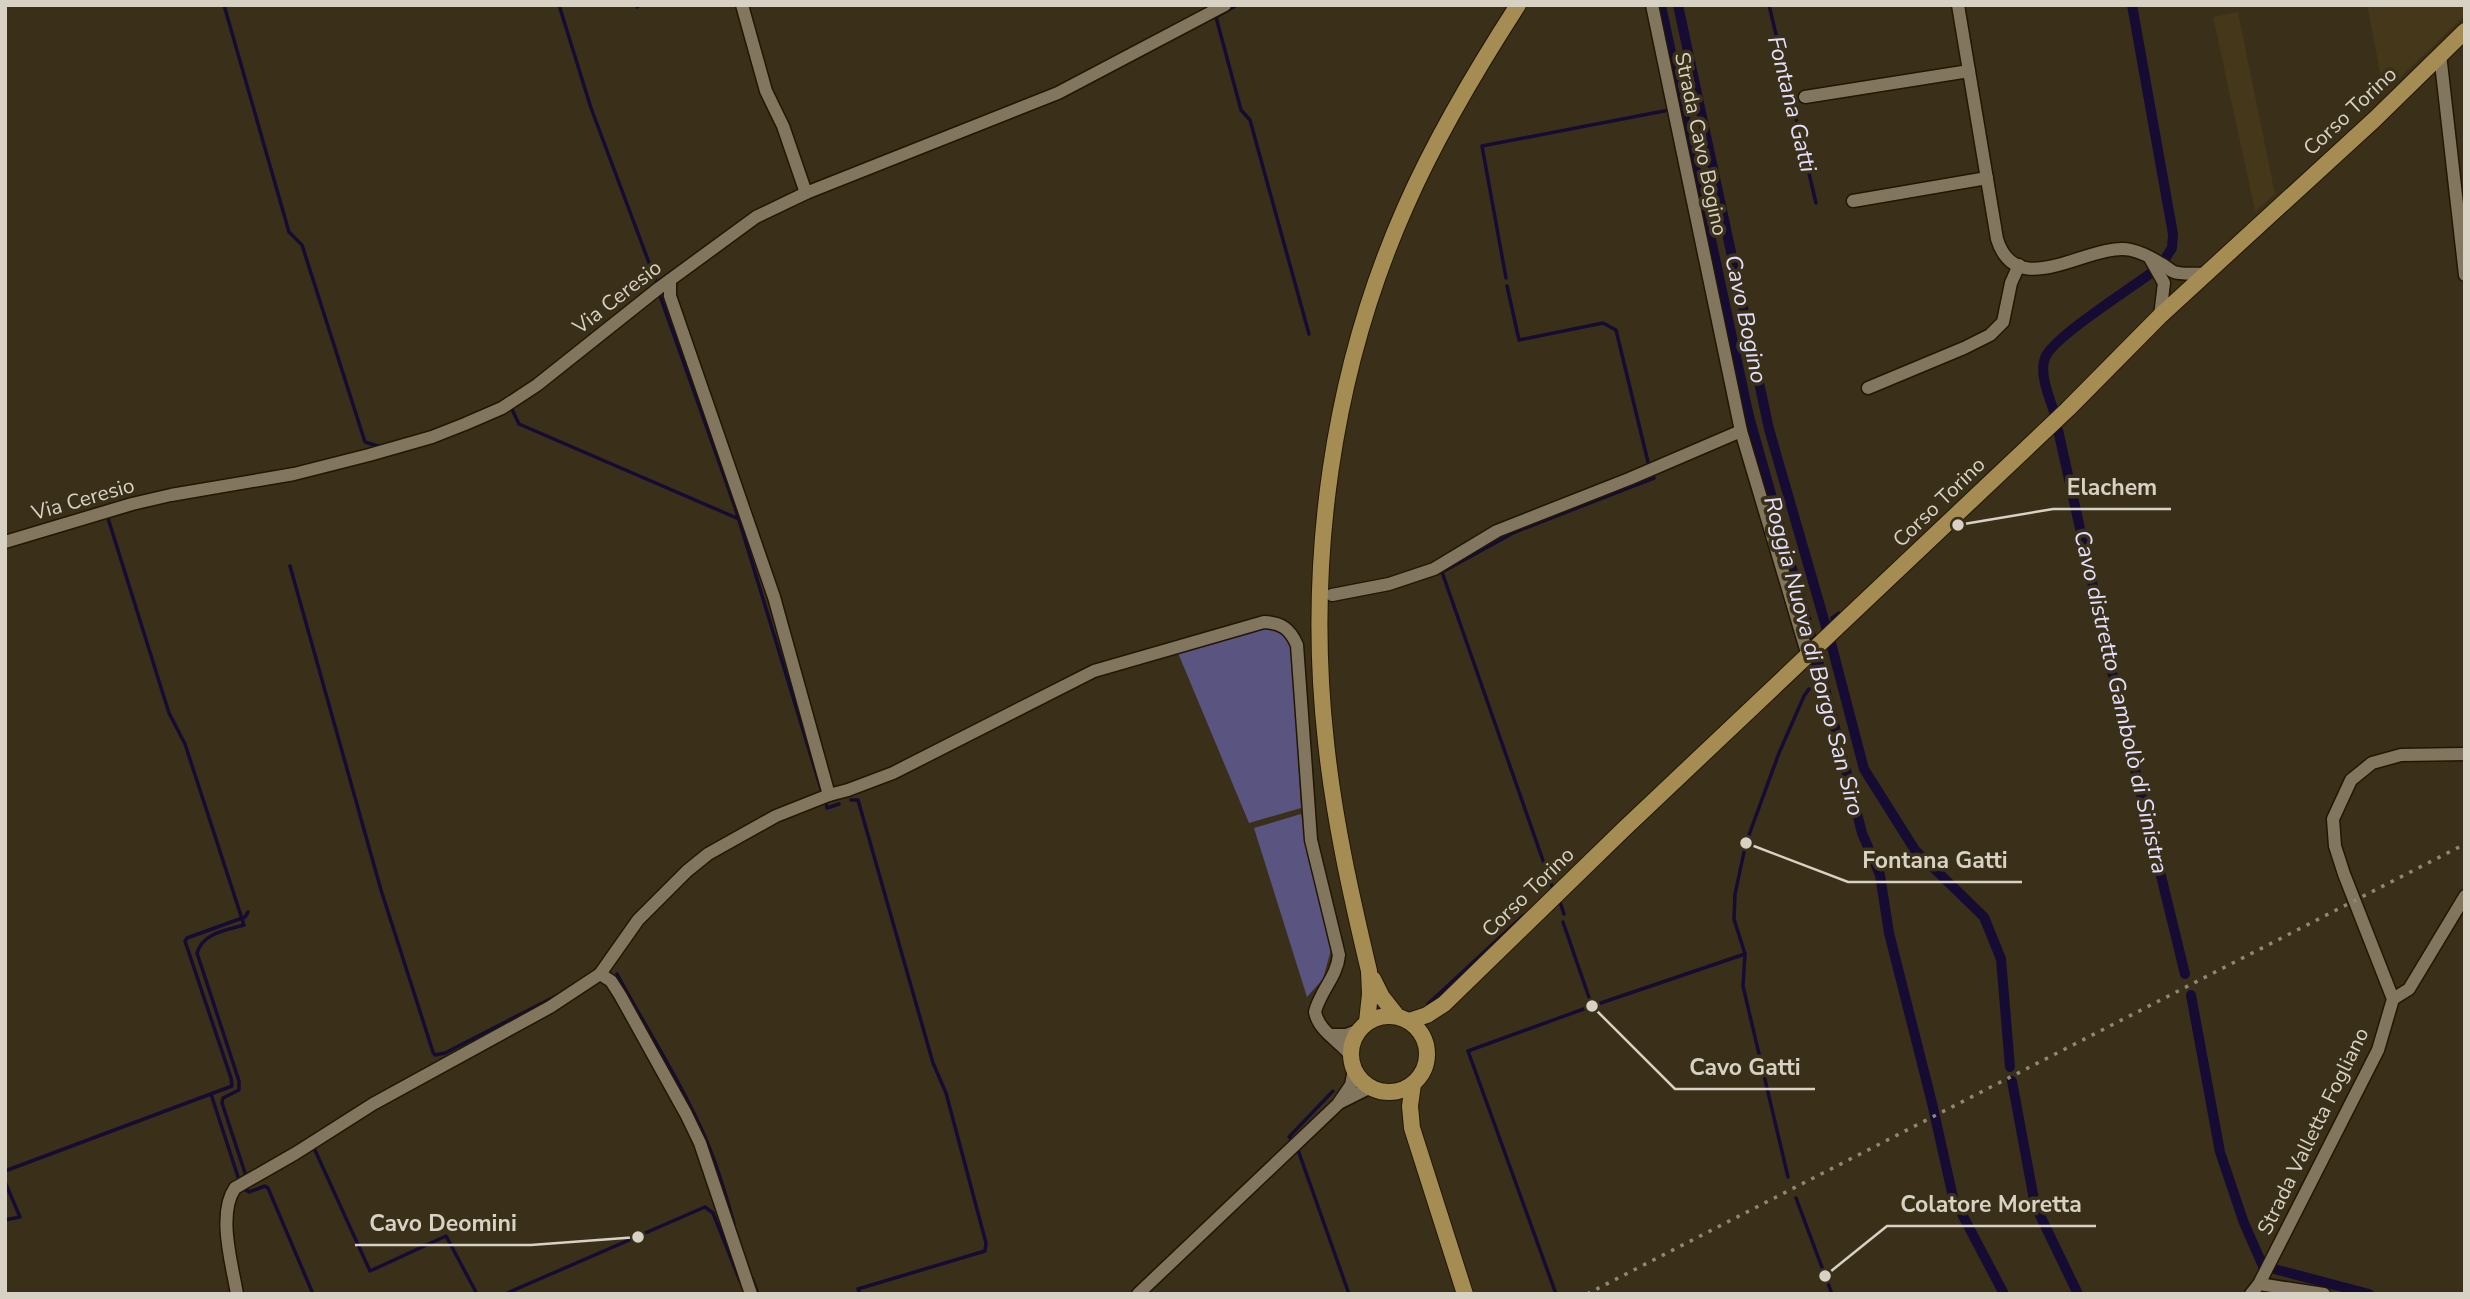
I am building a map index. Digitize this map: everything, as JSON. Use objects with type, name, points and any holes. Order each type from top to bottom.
[{"type":"main road","points":[[1412,1128],[1399,1108],[1361,1079],[1352,1062],[1352,1043],[1363,1026],[1370,994],[1369,971],[1334,809],[1322,686],[1320,603],[1323,545],[1334,449],[1362,327],[1404,209],[1473,75],[1518,5]]},
{"type":"main road","name":"Corso Torino","points":[[1426,1044],[1432,1021],[1444,1004],[2068,409],[2160,316],[2375,119],[2465,31]]},
{"type":"main road","points":[[1369,971],[1382,997],[1420,1030],[1426,1044],[1426,1066],[1413,1084],[1399,1091],[1377,1090]]},
{"type":"main road","name":"Corso Torino","points":[[1403,1018],[1427,1014],[1444,1004]]},
{"type":"main road","points":[[1363,1026],[1381,1016],[1403,1018]]},
{"type":"main road","points":[[1413,1084],[1410,1106],[1412,1128],[1465,1294]]},
{"type":"street","points":[[742,5],[766,90],[783,126],[806,193]]},
{"type":"street","name":"Via Ceresio","points":[[5,542],[145,501],[294,474],[369,455],[432,437],[502,408],[537,385],[670,280],[756,217],[806,193],[1058,93],[1225,5]]},
{"type":"street","name":"Strada Cavo Bogino","points":[[1652,5],[1741,431],[1813,652]]},
{"type":"street","points":[[1958,5],[2000,247],[2012,262],[2035,270],[2132,250],[2159,261],[2174,272],[2183,295]]},
{"type":"street","points":[[2440,54],[2465,275]]},
{"type":"street","points":[[1805,97],[1969,71]]},
{"type":"street","points":[[1853,201],[1987,178]]},
{"type":"street","points":[[2151,260],[2164,284],[2183,295]]},
{"type":"street","points":[[1868,388],[1990,335],[2003,323],[2011,284],[2019,265]]},
{"type":"street","points":[[2174,272],[2206,274]]},
{"type":"street","points":[[670,280],[670,296],[774,597],[830,794]]},
{"type":"street","points":[[2160,316],[2164,284]]},
{"type":"street","points":[[1332,595],[1389,584],[1434,569],[1497,531],[1741,431]]},
{"type":"street","points":[[237,1294],[226,1214],[229,1197],[235,1188],[384,1098],[551,1007],[600,974],[638,920],[708,854],[776,816],[830,794],[893,774],[1094,671],[1264,622],[1285,626],[1293,634],[1297,645],[1311,840],[1338,946],[1335,974],[1321,994],[1315,1012],[1320,1027],[1331,1035],[1352,1062],[1351,1085],[1338,1104],[1138,1294]]},
{"type":"street","points":[[2465,754],[2402,755],[2372,764],[2351,780],[2333,819],[2334,846],[2393,999],[2409,989],[2465,896]]},
{"type":"street","points":[[600,974],[611,981],[620,995],[686,1114],[716,1185],[729,1235],[751,1294]]},
{"type":"street","name":"Strada Valletta Fogliano","points":[[2258,1284],[2378,1050],[2393,999]]},
{"type":"street","points":[[1331,1035],[1346,1035],[1363,1026]]},
{"type":"street","points":[[1338,1104],[1377,1090]]},
{"type":"street","points":[[2258,1284],[2324,1294]]},
{"type":"shaded area","points":[[1659,5],[1666,5],[1755,421],[1746,423]]},
{"type":"shaded area","points":[[2367,5],[2465,5],[2465,15],[2384,93]]},
{"type":"shaded area","points":[[2238,12],[2275,194],[2255,211],[2213,17]]},
{"type":"shaded area","points":[[1261,627],[1279,628],[1291,643],[1301,808],[1249,823],[1178,653]]},
{"type":"shaded area","points":[[1301,814],[1332,946],[1323,979],[1307,997],[1254,828]]},
{"type":"waterway","points":[[224,5],[289,232],[302,245],[365,442],[381,447]]},
{"type":"waterway","points":[[559,5],[591,108],[657,284]]},
{"type":"waterway","points":[[1237,5],[1216,17],[1241,110],[1250,120],[1309,334]]},
{"type":"waterway","name":"Cavo Bogino","points":[[1678,5],[1769,429],[1827,630]]},
{"type":"waterway","name":"Fontana Gatti","points":[[1769,5],[1816,203]]},
{"type":"waterway","name":"Cavo distretto Gambolò di Sinistra","points":[[2132,5],[2173,234],[2172,248],[2165,259]]},
{"type":"waterway","points":[[1506,278],[1482,146],[1669,110],[1669,107]]},
{"type":"waterway","name":"Cavo distretto Gambolò di Sinistra","points":[[2054,412],[2043,371],[2045,358],[2051,349],[2076,327],[2151,273]]},
{"type":"waterway","points":[[1507,286],[1519,340],[1603,323],[1616,330],[1649,466]]},
{"type":"waterway","points":[[659,293],[735,507],[821,789]]},
{"type":"waterway","points":[[511,407],[519,424],[739,519]]},
{"type":"waterway","name":"Roggia Nuova di Borgo San Siro","points":[[1747,409],[1817,657],[1862,833],[1880,875],[1889,933],[1953,1197],[2004,1294]]},
{"type":"waterway","name":"Cavo distretto Gambolò di Sinistra","points":[[2058,430],[2121,712],[2185,974]]},
{"type":"waterway","points":[[1553,889],[1442,572],[1515,532],[1654,478],[1651,474]]},
{"type":"waterway","points":[[107,515],[169,713],[185,744],[244,925],[210,937],[204,941],[197,953],[239,1081],[239,1090],[223,1098],[222,1103],[246,1176]]},
{"type":"waterway","points":[[290,566],[381,890],[433,1052],[435,1055],[445,1053],[556,996]]},
{"type":"waterway","name":"Fontana Gatti","points":[[1833,624],[1832,618],[1839,613]]},
{"type":"waterway","name":"Cavo Bogino","points":[[1831,643],[1864,769],[1915,850],[1984,917],[2001,959],[2010,1067]]},
{"type":"waterway","name":"Fontana Gatti","points":[[1812,662],[1819,687]]},
{"type":"waterway","name":"Fontana Gatti","points":[[1788,1177],[1743,986],[1745,954],[1734,919],[1735,894],[1746,843],[1779,753],[1809,689]]},
{"type":"waterway","points":[[851,800],[858,800],[933,1063],[946,1093],[986,1243],[985,1251],[858,1289],[860,1294]]},
{"type":"waterway","points":[[826,803],[827,808],[839,804]]},
{"type":"waterway","points":[[1560,902],[1564,914]]},
{"type":"waterway","points":[[5,1171],[232,1086],[185,941],[245,917],[248,912]]},
{"type":"waterway","points":[[1428,1004],[1524,915]]},
{"type":"waterway","points":[[1563,922],[1592,1006]]},
{"type":"waterway","points":[[1556,1294],[1468,1051],[1745,954]]},
{"type":"waterway","points":[[617,974],[674,1075],[705,1137],[734,1224]]},
{"type":"waterway","name":"Cavo distretto Gambolò di Sinistra","points":[[2191,995],[2220,1152],[2244,1223],[2263,1266],[2369,1294]]},
{"type":"waterway","name":"Cavo Bogino","points":[[2012,1081],[2035,1205],[2078,1294]]},
{"type":"waterway","points":[[1294,1141],[1289,1137],[1333,1091]]},
{"type":"waterway","points":[[211,1094],[239,1180]]},
{"type":"waterway","points":[[314,1148],[370,1271],[446,1236],[477,1294]]},
{"type":"waterway","points":[[1298,1150],[1349,1294]]},
{"type":"waterway","points":[[5,1182],[20,1217],[5,1220]]},
{"type":"waterway","points":[[243,1188],[249,1192],[265,1186],[268,1188],[313,1294]]},
{"type":"waterway","points":[[1796,1198],[1832,1294]]},
{"type":"waterway","points":[[505,1294],[705,1207],[713,1213],[740,1281]]},
{"type":"waterway","points":[[752,1278],[758,1294]]},
{"type":"railway","points":[[1587,1294],[2465,844]]},
{"type":"place","name":"Elachem","points":[[1958,525]]},
{"type":"place","name":"Fontana Gatti","points":[[1746,843]]},
{"type":"place","name":"Cavo Gatti","points":[[1592,1006]]},
{"type":"place","name":"Cavo Deomini","points":[[638,1237]]},
{"type":"place","name":"Colatore Moretta","points":[[1825,1276]]}]
